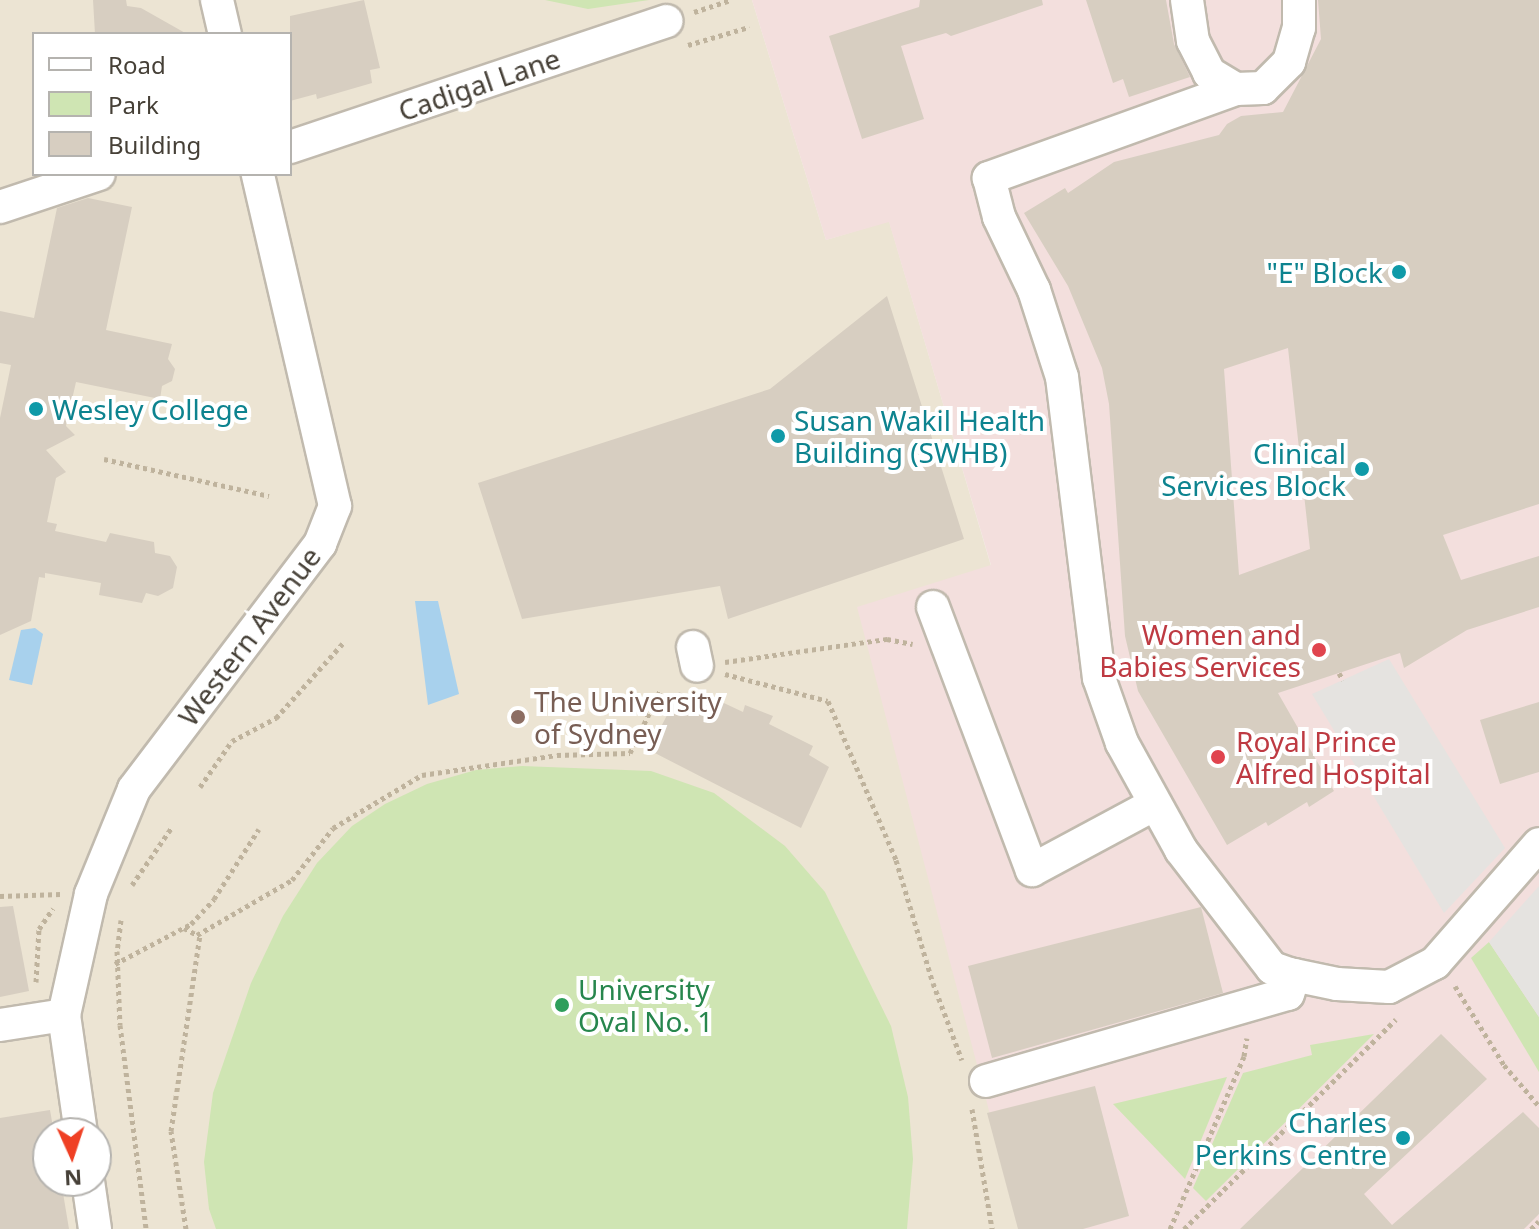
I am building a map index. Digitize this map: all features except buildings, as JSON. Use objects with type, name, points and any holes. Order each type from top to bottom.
[{"type":"lane","points":[[217,0],[225,32]]},
{"type":"lane","points":[[1187,0],[1193,41],[1209,73],[1236,89]]},
{"type":"lane","points":[[1299,0],[1299,28],[1289,62],[1263,88],[1236,89],[989,178],[999,217],[1034,290],[1062,377],[1099,678],[1122,743],[1153,805],[1181,850],[1272,968],[1337,984],[1389,987],[1435,963],[1539,844]]},
{"type":"lane","name":"Cadigal Lane","points":[[292,146],[667,21]]},
{"type":"lane","points":[[0,207],[93,176]]},
{"type":"lane","name":"Western Avenue","points":[[56,998],[73,890],[134,789],[320,544],[335,506],[258,176]]},
{"type":"lane","points":[[933,607],[1032,870],[1153,805]]},
{"type":"lane","points":[[974,1085],[1288,994],[1294,975]]},
{"type":"lane","points":[[0,1025],[56,998],[78,1117]]},
{"type":"lane","points":[[90,1197],[95,1229]]},
{"type":"path","points":[[104,459],[269,496]]},
{"type":"path","points":[[948,650],[887,639],[695,656],[828,701],[896,860],[933,983],[974,1085],[992,1229]]},
{"type":"path","points":[[200,787],[232,741],[276,718],[344,642]]},
{"type":"path","points":[[1339,673],[1343,680]]},
{"type":"path","points":[[184,928],[200,933],[292,880],[333,828],[422,775],[557,755],[630,753],[660,691]]},
{"type":"path","points":[[124,897],[172,827]]},
{"type":"path","points":[[73,890],[39,929],[56,998],[184,928],[214,899],[259,829]]},
{"type":"path","points":[[0,896],[73,890]]},
{"type":"path","points":[[122,910],[118,963],[120,1025],[146,1229]]},
{"type":"path","points":[[186,1229],[171,1131],[200,933]]},
{"type":"path","points":[[1451,978],[1504,1065],[1539,1106]]},
{"type":"path","points":[[1184,1229],[1393,1021]]},
{"type":"path","points":[[1170,1229],[1244,1056],[1248,1033]]},
{"type":"path","points":[[1531,1229],[1539,1221]]},
{"type":"shaded area","name":"The University of Sydney","points":[[0,0],[752,0],[826,240],[889,221],[991,566],[1539,1229],[0,1229]]},
{"type":"shaded area","name":"Royal Prince Alfred Hospital","points":[[752,0],[1539,0],[1539,1229],[1020,1229],[857,607],[991,565],[889,222],[826,240]]},
{"type":"shaded area","points":[[1389,659],[1505,848],[1444,913],[1312,694]]},
{"type":"shaded area","points":[[1539,886],[1539,1017],[1489,942]]},
{"type":"green space","points":[[545,0],[649,0],[588,9]]},
{"type":"green space","name":"University Oval No. 1","points":[[522,766],[651,771],[714,793],[785,846],[825,892],[891,1026],[908,1097],[913,1159],[907,1229],[216,1229],[209,1209],[204,1162],[213,1093],[251,983],[283,916],[317,863],[352,826],[385,804],[427,784],[476,770]]},
{"type":"green space","points":[[1489,942],[1539,1017],[1539,1072],[1471,958]]},
{"type":"green space","points":[[1374,1034],[1206,1201],[1193,1188],[1243,1073],[1312,1055],[1310,1045]]},
{"type":"green space","points":[[1227,1077],[1185,1179],[1113,1104]]},
{"type":"water","points":[[415,601],[438,601],[459,694],[428,705]]},
{"type":"water","points":[[35,628],[43,634],[32,685],[9,680],[21,630]]},
{"type":"place","name":"\"E\" Block","points":[[1399,272]]},
{"type":"place","name":"Wesley College","points":[[36,409]]},
{"type":"place","name":"Susan Wakil Health Building (SWHB)","points":[[778,436]]},
{"type":"place","name":"Clinical Services Block","points":[[1362,469]]},
{"type":"place","name":"Women and Babies Services","points":[[1319,650]]},
{"type":"place","name":"The University of Sydney","points":[[518,717]]},
{"type":"place","name":"Royal Prince Alfred Hospital","points":[[1218,757]]},
{"type":"place","name":"University Oval No. 1","points":[[562,1005]]},
{"type":"place","name":"Charles Perkins Centre","points":[[1403,1138]]}]
